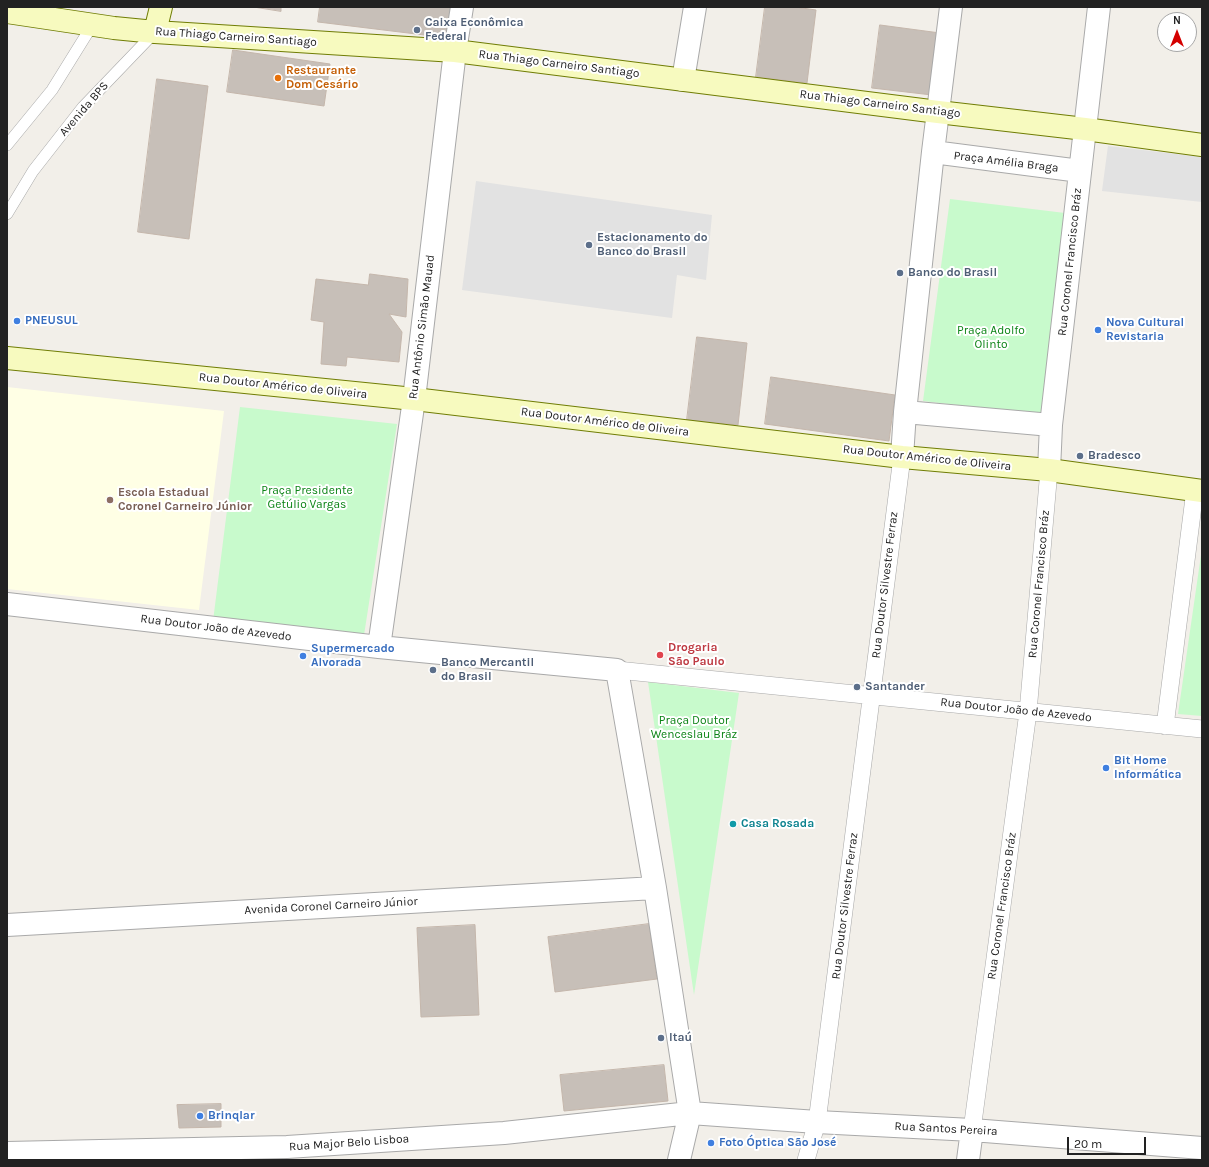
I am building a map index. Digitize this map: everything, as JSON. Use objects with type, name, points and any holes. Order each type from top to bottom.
[{"type":"main road","points":[[155,32],[161,7]]},
{"type":"main road","name":"Rua Thiago Carneiro Santiago","points":[[7,12],[95,16],[114,28],[155,32],[455,51],[938,112],[1085,128],[1202,145]]},
{"type":"main road","name":"Rua Doutor Américo de Oliveira","points":[[7,358],[414,399],[902,457],[1049,470],[1198,490]]},
{"type":"street","name":"Rua Antônio Simão Mauad","points":[[379,647],[414,399],[455,51],[462,7]]},
{"type":"street","points":[[683,80],[695,7]]},
{"type":"street","name":"Rua Doutor Silvestre Ferraz","points":[[806,1160],[817,1122],[902,457],[905,412],[933,152],[951,7]]},
{"type":"street","name":"Rua Coronel Francisco Bráz","points":[[968,1160],[1028,712],[1049,470],[1051,425],[1100,7]]},
{"type":"street","name":"Praça Amélia Braga","points":[[933,152],[1080,171]]},
{"type":"street","points":[[905,412],[1051,425]]},
{"type":"street","points":[[1165,726],[1198,490]]},
{"type":"street","name":"Rua Doutor João de Azevedo","points":[[7,604],[379,647],[1202,729]]},
{"type":"street","points":[[617,670],[690,1113],[679,1160]]},
{"type":"street","name":"Avenida Coronel Carneiro Júnior","points":[[7,925],[654,888]]},
{"type":"street","name":"Rua Santos Pereira","points":[[690,1113],[726,1114],[817,1122],[972,1130],[1202,1148]]},
{"type":"street","name":"Rua Major Belo Lisboa","points":[[7,1153],[287,1147],[504,1133],[690,1113]]},
{"type":"street","points":[[287,1147],[331,1160]]},
{"type":"lane","points":[[7,145],[52,90],[95,16]]},
{"type":"lane","name":"Avenida BPS","points":[[7,214],[34,172],[83,107],[155,32]]},
{"type":"shaded area","points":[[1108,146],[1202,157],[1202,202],[1102,191]]},
{"type":"shaded area","name":"Estacionamento do Banco do Brasil","points":[[476,181],[712,215],[706,280],[677,275],[672,318],[462,290]]},
{"type":"shaded area","name":"Escola Estadual Coronel Carneiro Júnior","points":[[7,387],[224,411],[199,610],[7,589]]},
{"type":"green space","name":"Praça Adolfo Olinto","points":[[950,199],[1065,213],[1043,415],[923,401]]},
{"type":"green space","name":"Praça Presidente Getúlio Vargas","points":[[240,407],[397,424],[364,635],[213,621]]},
{"type":"green space","points":[[1202,548],[1202,716],[1178,714]]},
{"type":"green space","name":"Praça Doutor Wenceslau Bráz","points":[[648,682],[739,693],[694,995]]},
{"type":"building","points":[[254,7],[281,7],[281,11]]},
{"type":"building","name":"Caixa Econômica Federal","points":[[320,7],[453,7],[449,38],[318,22]]},
{"type":"building","points":[[765,7],[795,7],[816,10],[807,83],[756,77]]},
{"type":"building","points":[[880,25],[940,33],[932,95],[872,88]]},
{"type":"building","name":"Restaurante Dom Cesário","points":[[233,50],[330,64],[324,106],[227,92]]},
{"type":"building","points":[[157,79],[208,86],[189,239],[138,232]]},
{"type":"building","points":[[370,274],[408,279],[406,317],[389,314],[402,332],[399,362],[347,357],[346,366],[321,364],[324,322],[311,320],[316,279],[368,285]]},
{"type":"building","points":[[697,337],[747,343],[738,425],[687,420]]},
{"type":"building","points":[[771,377],[895,395],[889,441],[765,424]]},
{"type":"building","points":[[649,924],[657,979],[555,992],[548,937]]},
{"type":"building","points":[[475,925],[479,1015],[421,1017],[417,928]]},
{"type":"building","points":[[664,1065],[668,1101],[564,1111],[560,1075]]},
{"type":"building","name":"Brinqlar","points":[[221,1104],[221,1127],[179,1128],[177,1105]]},
{"type":"place","name":"Caixa Econômica Federal","points":[[417,30]]},
{"type":"place","name":"Restaurante Dom Cesário","points":[[278,78]]},
{"type":"place","name":"Estacionamento do Banco do Brasil","points":[[589,245]]},
{"type":"place","name":"Banco do Brasil","points":[[900,273]]},
{"type":"place","name":"PNEUSUL","points":[[17,321]]},
{"type":"place","name":"Nova Cultural Revistaria","points":[[1098,330]]},
{"type":"place","name":"Bradesco","points":[[1080,456]]},
{"type":"place","name":"Escola Estadual Coronel Carneiro Júnior","points":[[110,500]]},
{"type":"place","name":"Drogaria São Paulo","points":[[660,655]]},
{"type":"place","name":"Supermercado Alvorada","points":[[303,656]]},
{"type":"place","name":"Banco Mercantil do Brasil","points":[[433,670]]},
{"type":"place","name":"Santander","points":[[857,687]]},
{"type":"place","name":"Bit Home Informática","points":[[1106,768]]},
{"type":"place","name":"Casa Rosada","points":[[733,824]]},
{"type":"place","name":"Itaú","points":[[661,1038]]},
{"type":"place","name":"Brinqlar","points":[[200,1116]]},
{"type":"place","name":"Foto Óptica São José","points":[[711,1143]]}]
